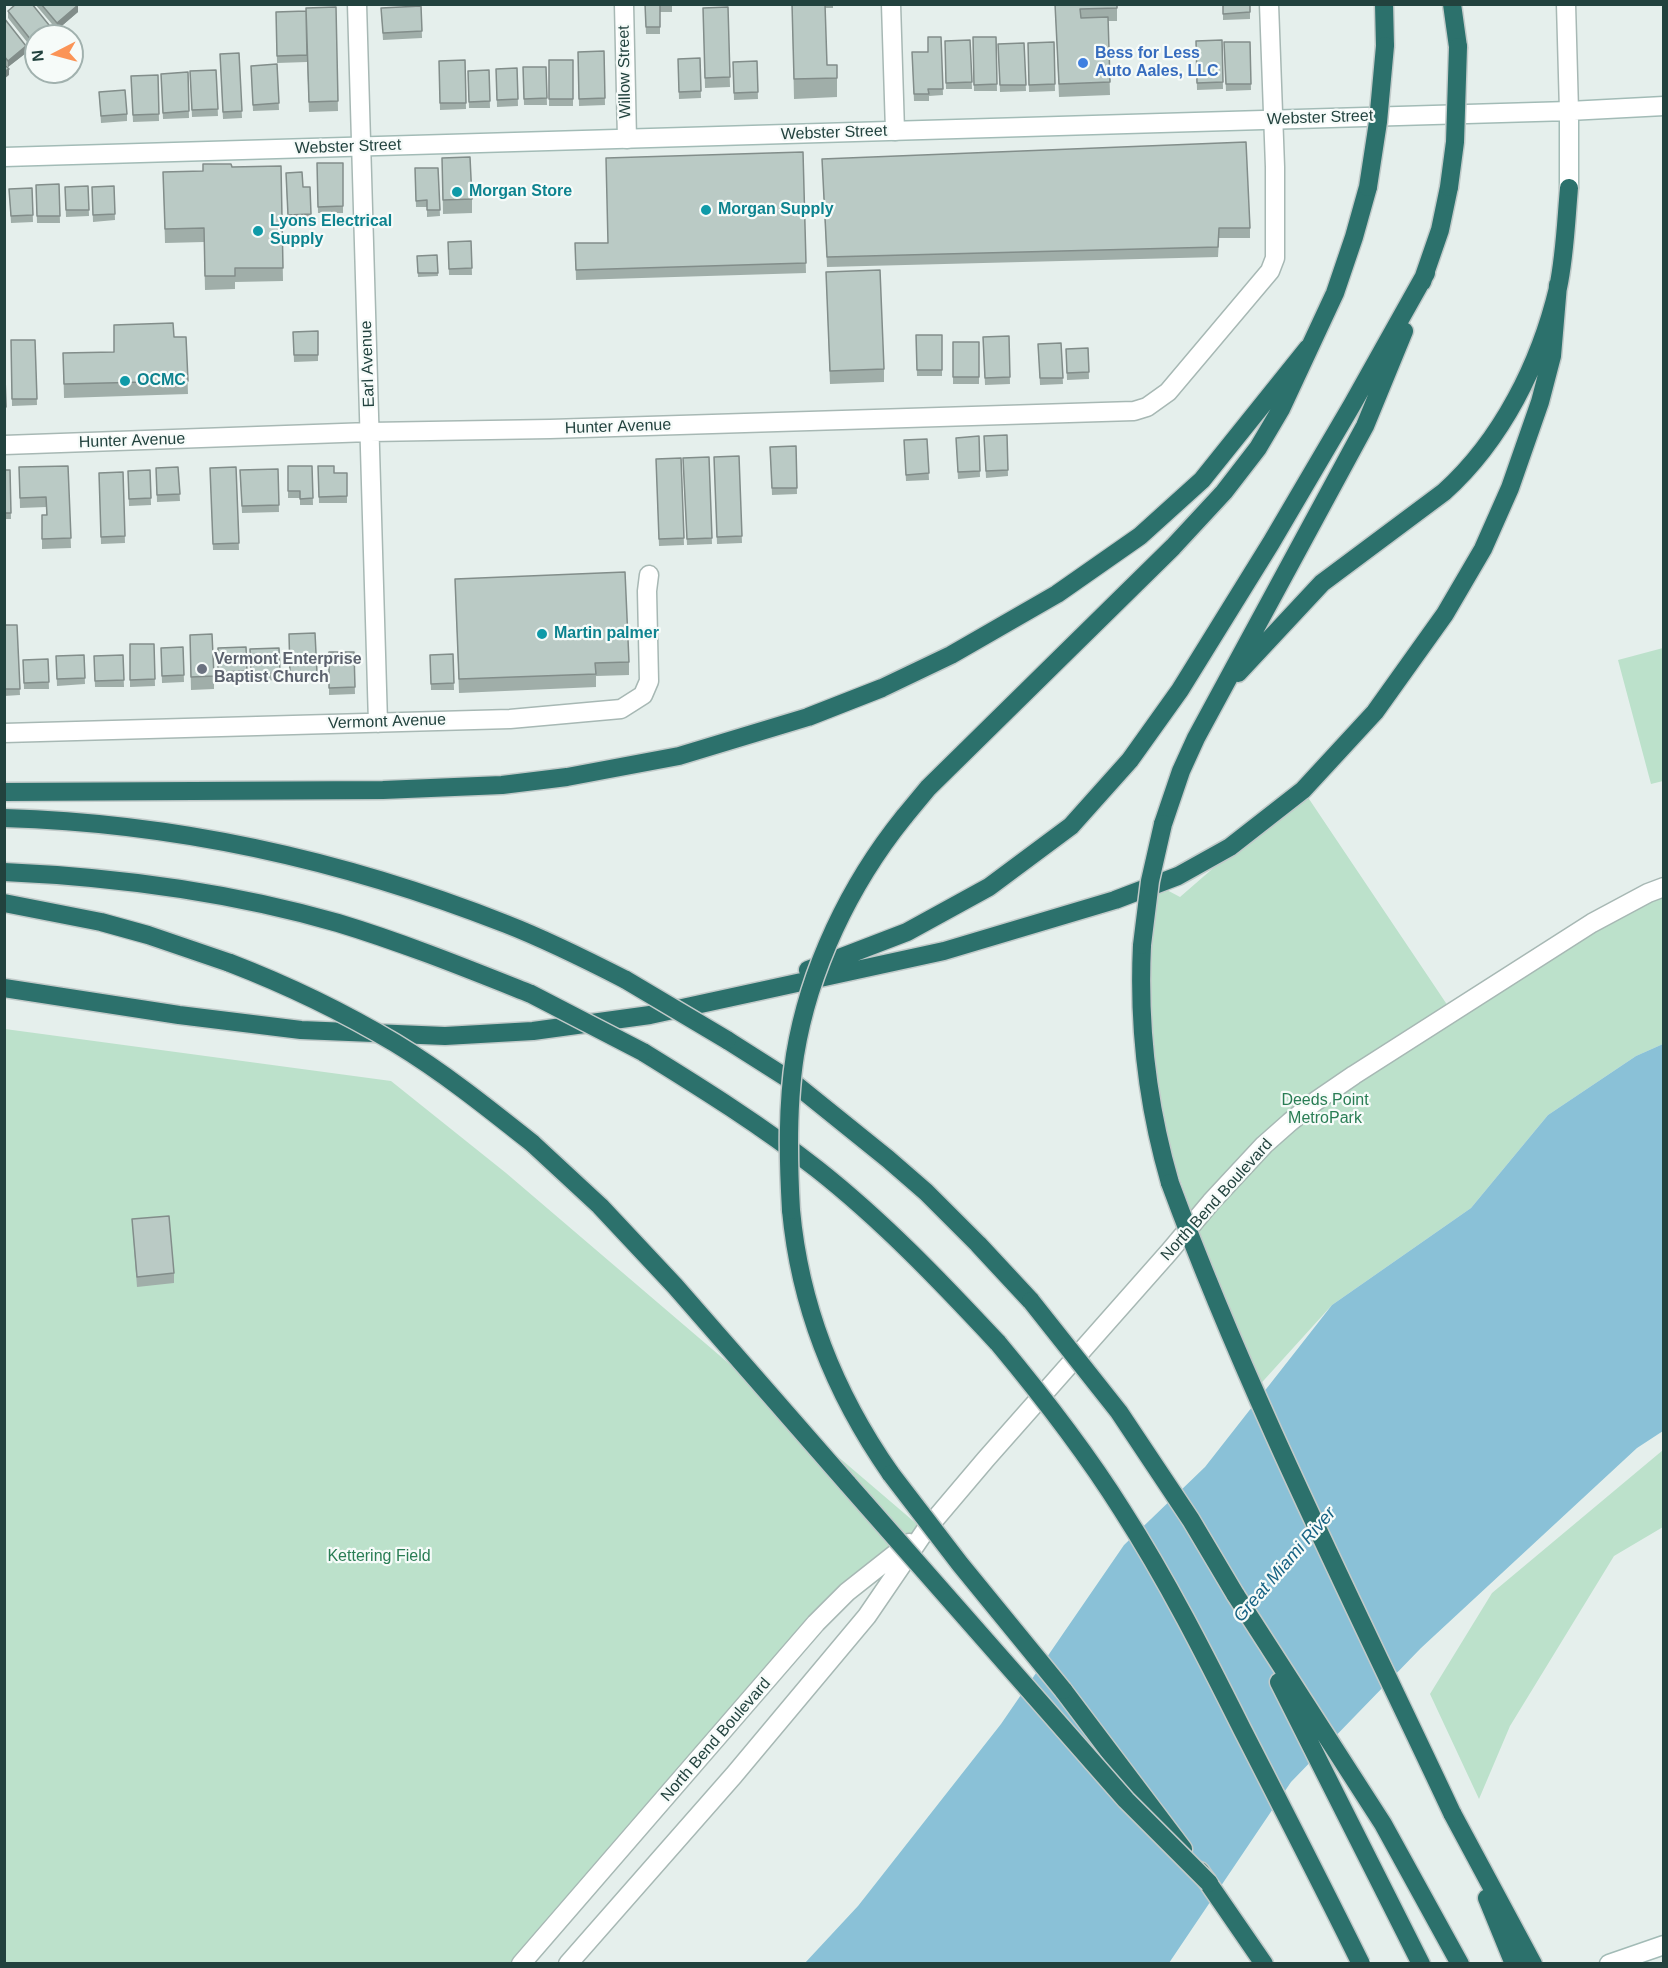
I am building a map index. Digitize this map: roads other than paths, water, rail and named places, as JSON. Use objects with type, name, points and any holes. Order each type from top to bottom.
[{"type":"highway","points":[[1264,1964],[1209,1883],[1063,1690],[960,1564],[891,1474],[842,1394],[808,1304],[794,1240],[789,1116],[796,1053],[809,997],[846,906],[878,852],[928,788],[1173,547],[1224,492],[1258,448],[1281,409],[1335,293],[1368,187],[1378,122],[1385,46],[1384,4]]},
{"type":"highway","points":[[1452,4],[1458,47]]},
{"type":"highway","points":[[1463,4],[1458,47],[1455,142],[1440,230],[1398,349],[1365,426],[1192,746],[1163,824],[1149,891],[1142,945],[1141,1006],[1145,1065],[1155,1131],[1170,1183],[1199,1260],[1269,1422],[1452,1813],[1526,1962]]},
{"type":"highway","points":[[4,988],[179,1015],[301,1030],[446,1036],[544,1030],[650,1015],[944,951],[1031,926],[1178,876],[1230,847],[1302,790],[1375,712],[1445,614],[1482,549],[1509,489],[1540,402],[1552,356],[1569,188]]},
{"type":"highway","points":[[740,997],[907,932],[989,887],[1071,826],[1130,760],[1180,690],[1271,543],[1426,273]]},
{"type":"highway","points":[[1221,692],[1322,583],[1444,492],[1483,453],[1522,386],[1550,317],[1558,285]]},
{"type":"highway","points":[[4,792],[383,790],[502,785],[567,777],[679,756],[808,717],[882,688],[951,655],[1057,594],[1140,536],[1202,480],[1308,348]]},
{"type":"highway","points":[[4,818],[108,825],[222,842],[299,857],[408,888],[558,946],[626,980],[790,1080],[911,1179],[978,1244],[1031,1301],[1084,1366],[1131,1429],[1191,1520],[1235,1594],[1383,1824],[1460,1964]]},
{"type":"highway","points":[[4,872],[154,885],[271,906],[338,923],[399,943],[531,994],[643,1052],[718,1098],[818,1170],[905,1246],[998,1343],[1047,1402],[1083,1451],[1123,1511],[1202,1649],[1361,1964]]},
{"type":"highway","points":[[4,903],[101,922],[147,935],[230,963],[304,995],[395,1044],[475,1099],[532,1143],[600,1206],[668,1278],[1126,1800],[1209,1883]]},
{"type":"highway","points":[[1235,1594],[1421,1964]]},
{"type":"street","name":"Earl Avenue","points":[[357,4],[363,146],[378,723]]},
{"type":"street","name":"Willow Street","points":[[624,4],[627,139]]},
{"type":"street","points":[[891,4],[895,131]]},
{"type":"street","name":"Hunter Avenue","points":[[4,445],[370,432],[550,429],[1134,411],[1147,407],[1163,397],[1270,272],[1275,258],[1275,167],[1269,4]]},
{"type":"street","points":[[1566,4],[1569,188]]},
{"type":"street","name":"Webster Street","points":[[4,157],[1569,111],[1664,106]]},
{"type":"street","name":"Vermont Avenue","points":[[4,733],[510,719],[621,709],[643,695],[649,681],[647,591],[649,575]]},
{"type":"street","name":"North Bend Boulevard","points":[[568,1964],[734,1775],[867,1616],[925,1531],[986,1459],[1169,1252],[1210,1202],[1264,1145],[1316,1101],[1354,1075],[1592,923],[1664,887]]},
{"type":"street","name":"North Bend Boulevard","points":[[521,1964],[816,1623],[847,1592],[925,1531]]},
{"type":"street","points":[[1609,1964],[1664,1945]]},
{"type":"water","name":"Great Miami River","points":[[1663,1044],[1663,1431],[1637,1448],[1421,1648],[1291,1782],[1169,1963],[804,1964],[858,1906],[1001,1724],[1124,1545],[1205,1467],[1332,1305],[1471,1208],[1548,1115],[1636,1056]]},
{"type":"place","name":"Bess for Less Auto Aales, LLC","points":[[1083,63]]},
{"type":"place","name":"Morgan Store","points":[[457,192]]},
{"type":"place","name":"Morgan Supply","points":[[706,210]]},
{"type":"place","name":"Lyons Electrical Supply","points":[[258,231]]},
{"type":"place","name":"OCMC","points":[[125,381]]},
{"type":"place","name":"Martin palmer","points":[[542,634]]},
{"type":"place","name":"Vermont Enterprise Baptist Church","points":[[202,669]]},
{"type":"park label","name":"Deeds Point MetroPark","points":[[1325,1110]]},
{"type":"park label","name":"Kettering Field","points":[[379,1557]]}]
